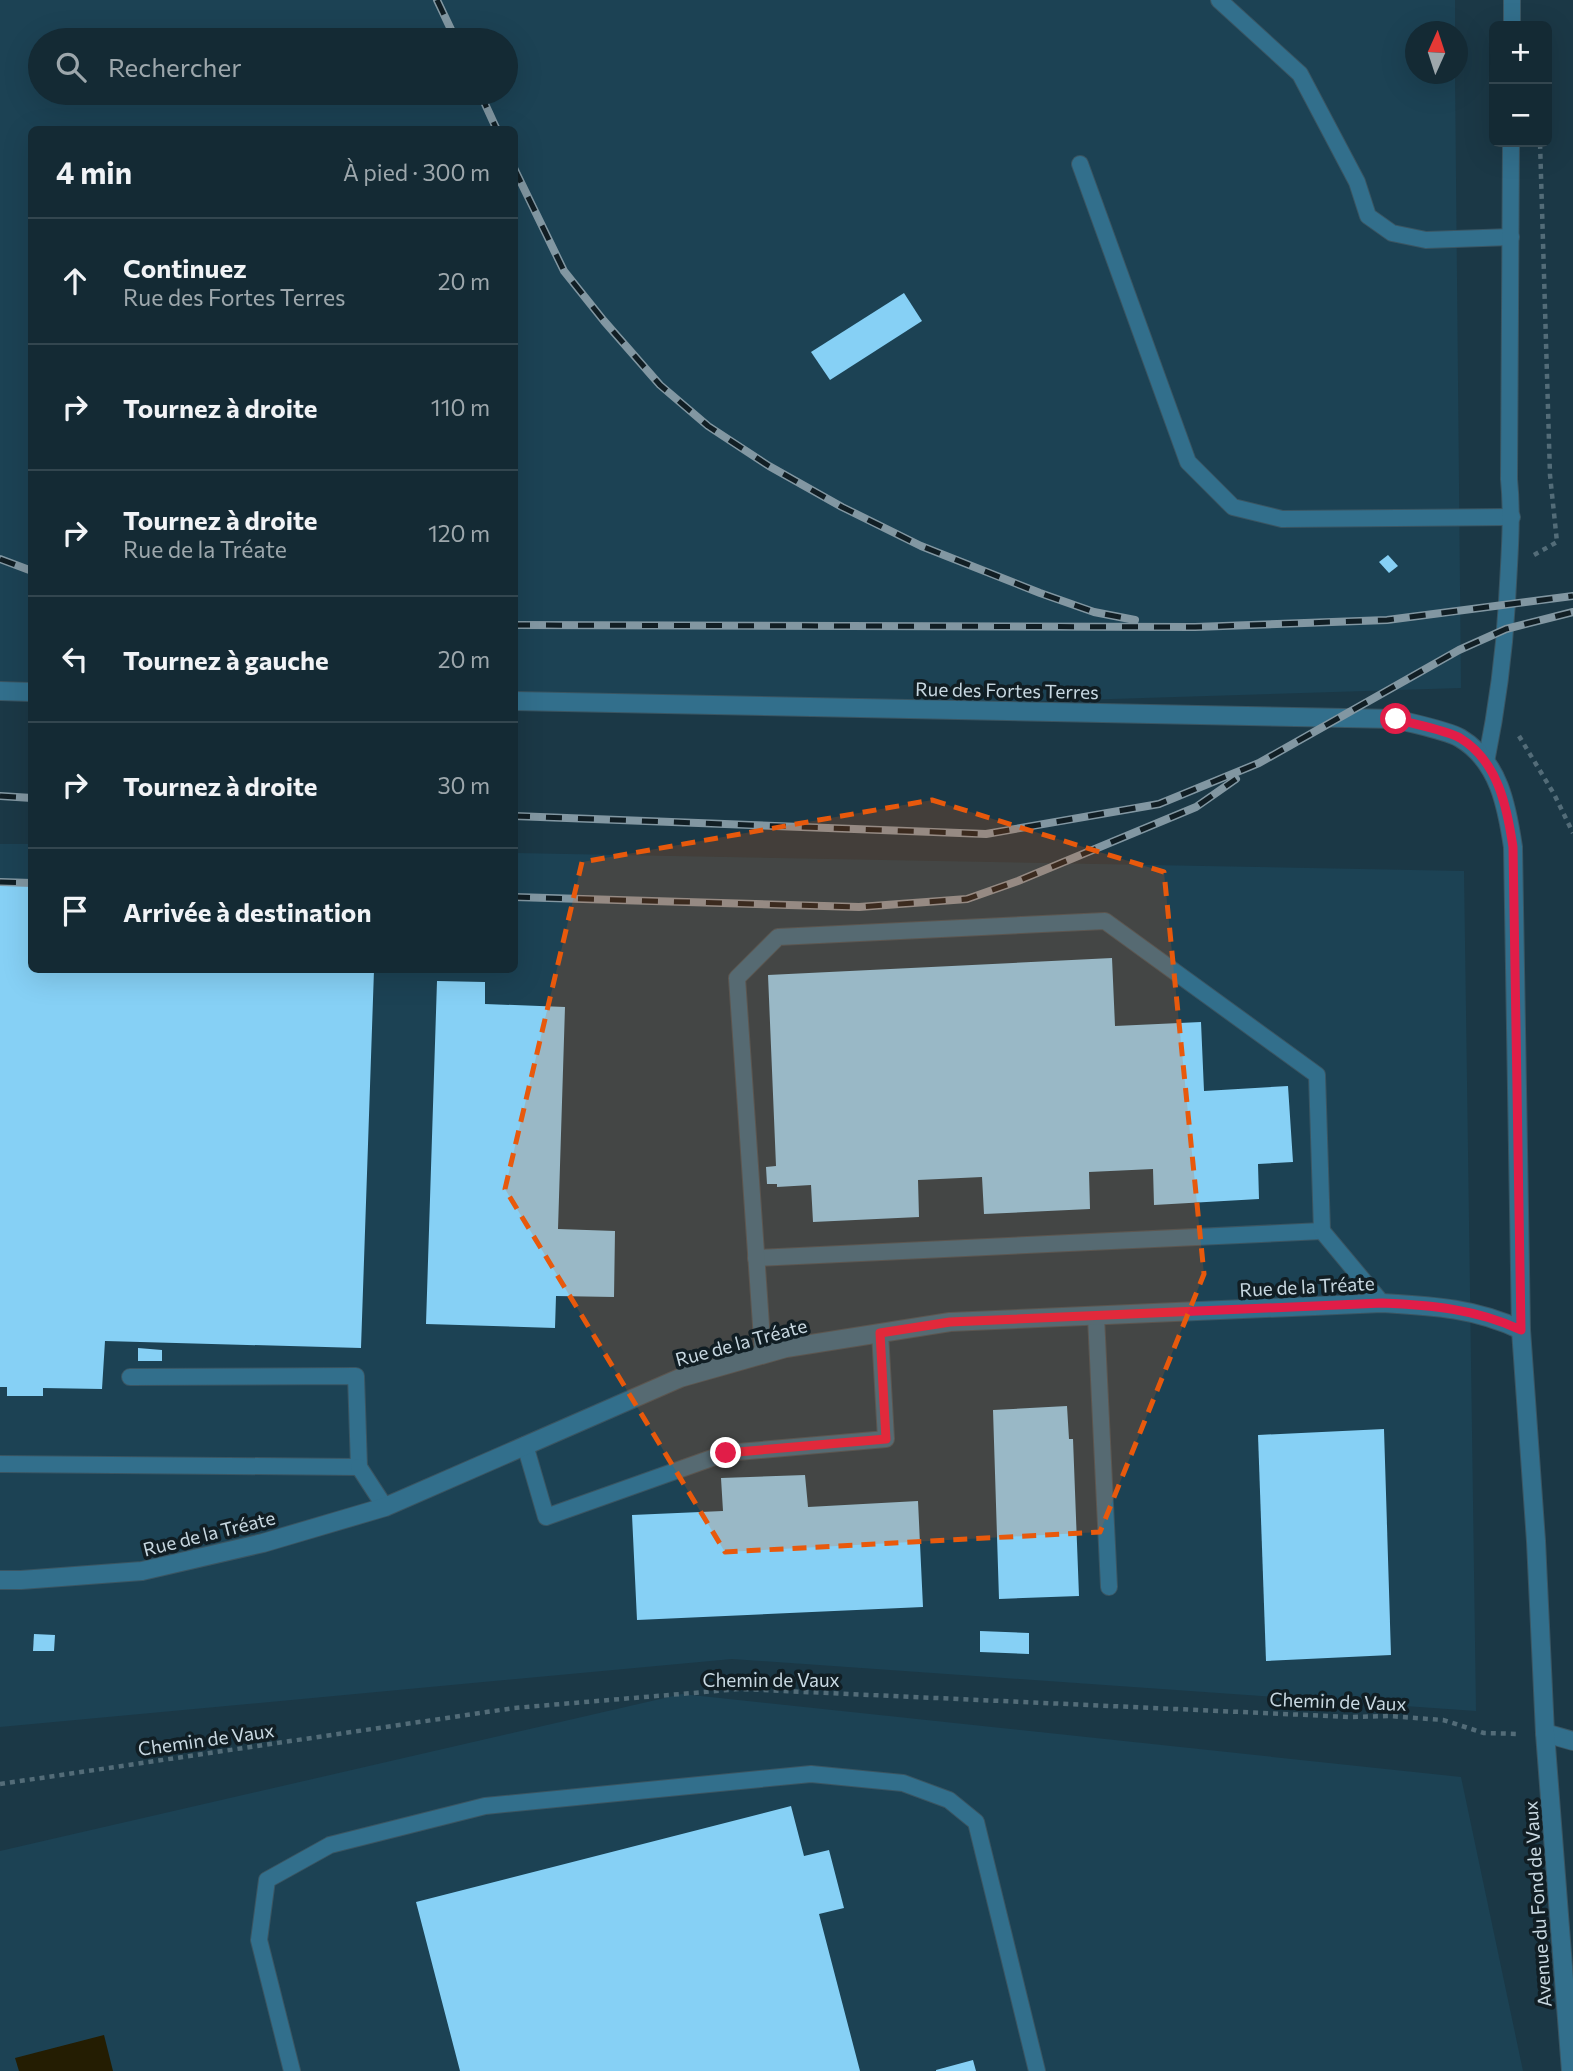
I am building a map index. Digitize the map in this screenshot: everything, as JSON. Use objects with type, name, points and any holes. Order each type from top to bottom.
[{"type":"street","points":[[0,691],[28,692]]},
{"type":"street","name":"Rue des Fortes Terres","points":[[518,701],[1396,719],[1459,737],[1486,762]]},
{"type":"street","name":"Avenue du Fond de Vaux","points":[[1486,762],[1506,801],[1513,847],[1521,1330],[1545,1734],[1571,2071]]},
{"type":"street","name":"Rue de la Tréate","points":[[0,1580],[142,1571],[263,1543],[385,1507],[680,1378],[786,1348],[950,1322],[1382,1303],[1445,1306],[1496,1318],[1521,1330]]},
{"type":"street","points":[[1545,1734],[1573,1741]]},
{"type":"lane","points":[[1219,0],[1300,74],[1357,182],[1368,216],[1392,233],[1426,240],[1511,237]]},
{"type":"lane","points":[[1512,0],[1512,21]]},
{"type":"lane","points":[[1486,762],[1498,702],[1506,629],[1512,517],[1509,479],[1511,147]]},
{"type":"lane","points":[[1080,164],[1188,462],[1233,507],[1282,519],[1512,517]]},
{"type":"lane","points":[[763,1354],[737,978],[778,937],[1105,921],[1317,1075],[1322,1231],[1382,1303]]},
{"type":"lane","points":[[757,1258],[1322,1231]]},
{"type":"lane","points":[[1096,1317],[1109,1587]]},
{"type":"lane","points":[[525,1445],[546,1517],[726,1453],[886,1439],[880,1333]]},
{"type":"lane","points":[[130,1377],[356,1376],[359,1467],[385,1507]]},
{"type":"lane","points":[[0,1464],[359,1467]]},
{"type":"lane","points":[[292,2071],[259,1940],[268,1880],[330,1845],[485,1805],[811,1774],[903,1783],[949,1800],[976,1822],[1037,2071]]},
{"type":"path","points":[[1509,570],[1557,542],[1550,475],[1540,147]]},
{"type":"path","points":[[1498,702],[1554,794],[1573,833]]},
{"type":"path","name":"Chemin de Vaux","points":[[0,1784],[514,1708],[740,1689],[1350,1717],[1388,1716],[1443,1720],[1484,1733],[1501,1735],[1545,1734]]},
{"type":"highlighted area","points":[[932,800],[1164,872],[1204,1274],[1100,1532],[725,1552],[505,1189],[582,862]]},
{"type":"shaded area","points":[[0,0],[1455,0],[1455,21],[1405,21],[1405,84],[1455,84],[1461,688],[923,705],[518,694],[518,126],[28,126],[28,682],[0,681]]},
{"type":"shaded area","points":[[0,844],[28,844],[28,973],[518,973],[518,853],[1464,871],[1476,1711],[732,1659],[0,1727]]},
{"type":"shaded area","points":[[682,1694],[1461,1777],[1523,2071],[0,2071],[0,1851]]},
{"type":"shaded area","points":[[104,2035],[113,2071],[19,2071],[15,2058]]},
{"type":"building","points":[[904,293],[922,321],[830,380],[811,352]]},
{"type":"building","points":[[1388,555],[1398,566],[1389,573],[1379,562]]},
{"type":"building","points":[[0,880],[28,881],[28,973],[374,973],[361,1348],[105,1341],[102,1389],[43,1388],[43,1396],[7,1396],[7,1387],[0,1387]]},
{"type":"building","points":[[1112,958],[1115,1026],[1201,1022],[1204,1091],[1288,1086],[1293,1162],[1258,1164],[1259,1199],[1154,1205],[1153,1169],[1089,1172],[1090,1209],[984,1214],[982,1177],[918,1180],[919,1217],[813,1222],[811,1185],[777,1187],[777,1184],[767,1184],[766,1167],[776,1166],[768,975]]},
{"type":"building","points":[[437,981],[485,982],[485,1004],[565,1007],[558,1229],[615,1231],[614,1297],[556,1296],[555,1328],[426,1324]]},
{"type":"building","points":[[138,1348],[162,1350],[162,1361],[138,1361]]},
{"type":"building","points":[[1067,1406],[1069,1439],[1073,1439],[1079,1596],[999,1599],[993,1410]]},
{"type":"building","points":[[1384,1429],[1391,1655],[1266,1661],[1258,1435]]},
{"type":"building","points":[[805,1475],[808,1507],[918,1501],[923,1607],[637,1620],[632,1515],[723,1511],[721,1478]]},
{"type":"building","points":[[980,1631],[1029,1633],[1029,1654],[980,1652]]},
{"type":"building","points":[[34,1634],[55,1635],[54,1651],[33,1651]]},
{"type":"building","points":[[791,1806],[804,1856],[829,1850],[844,1908],[819,1914],[860,2071],[460,2071],[416,1902]]},
{"type":"building","points":[[973,2060],[976,2071],[936,2071],[936,2070]]},
{"type":"railway","points":[[437,0],[450,28]]},
{"type":"railway","points":[[486,105],[495,126]]},
{"type":"railway","points":[[518,176],[564,271],[660,385],[708,426],[769,466],[842,507],[921,546],[1094,612],[1135,620]]},
{"type":"railway","points":[[0,559],[28,570]]},
{"type":"railway","points":[[518,625],[1195,627],[1387,620],[1573,596]]},
{"type":"railway","points":[[518,816],[986,834],[1159,804],[1259,763],[1459,650],[1506,629],[1573,612]]},
{"type":"railway","points":[[518,897],[859,907],[967,899],[1018,881],[1196,807],[1236,779]]},
{"type":"railway","points":[[0,796],[28,798]]},
{"type":"railway","points":[[0,882],[28,883]]},
{"type":"route","points":[[726,1453],[886,1439],[880,1333],[950,1322],[1382,1303],[1445,1306],[1496,1318],[1521,1330],[1513,847],[1506,801],[1486,762],[1459,737],[1396,719]]}]
